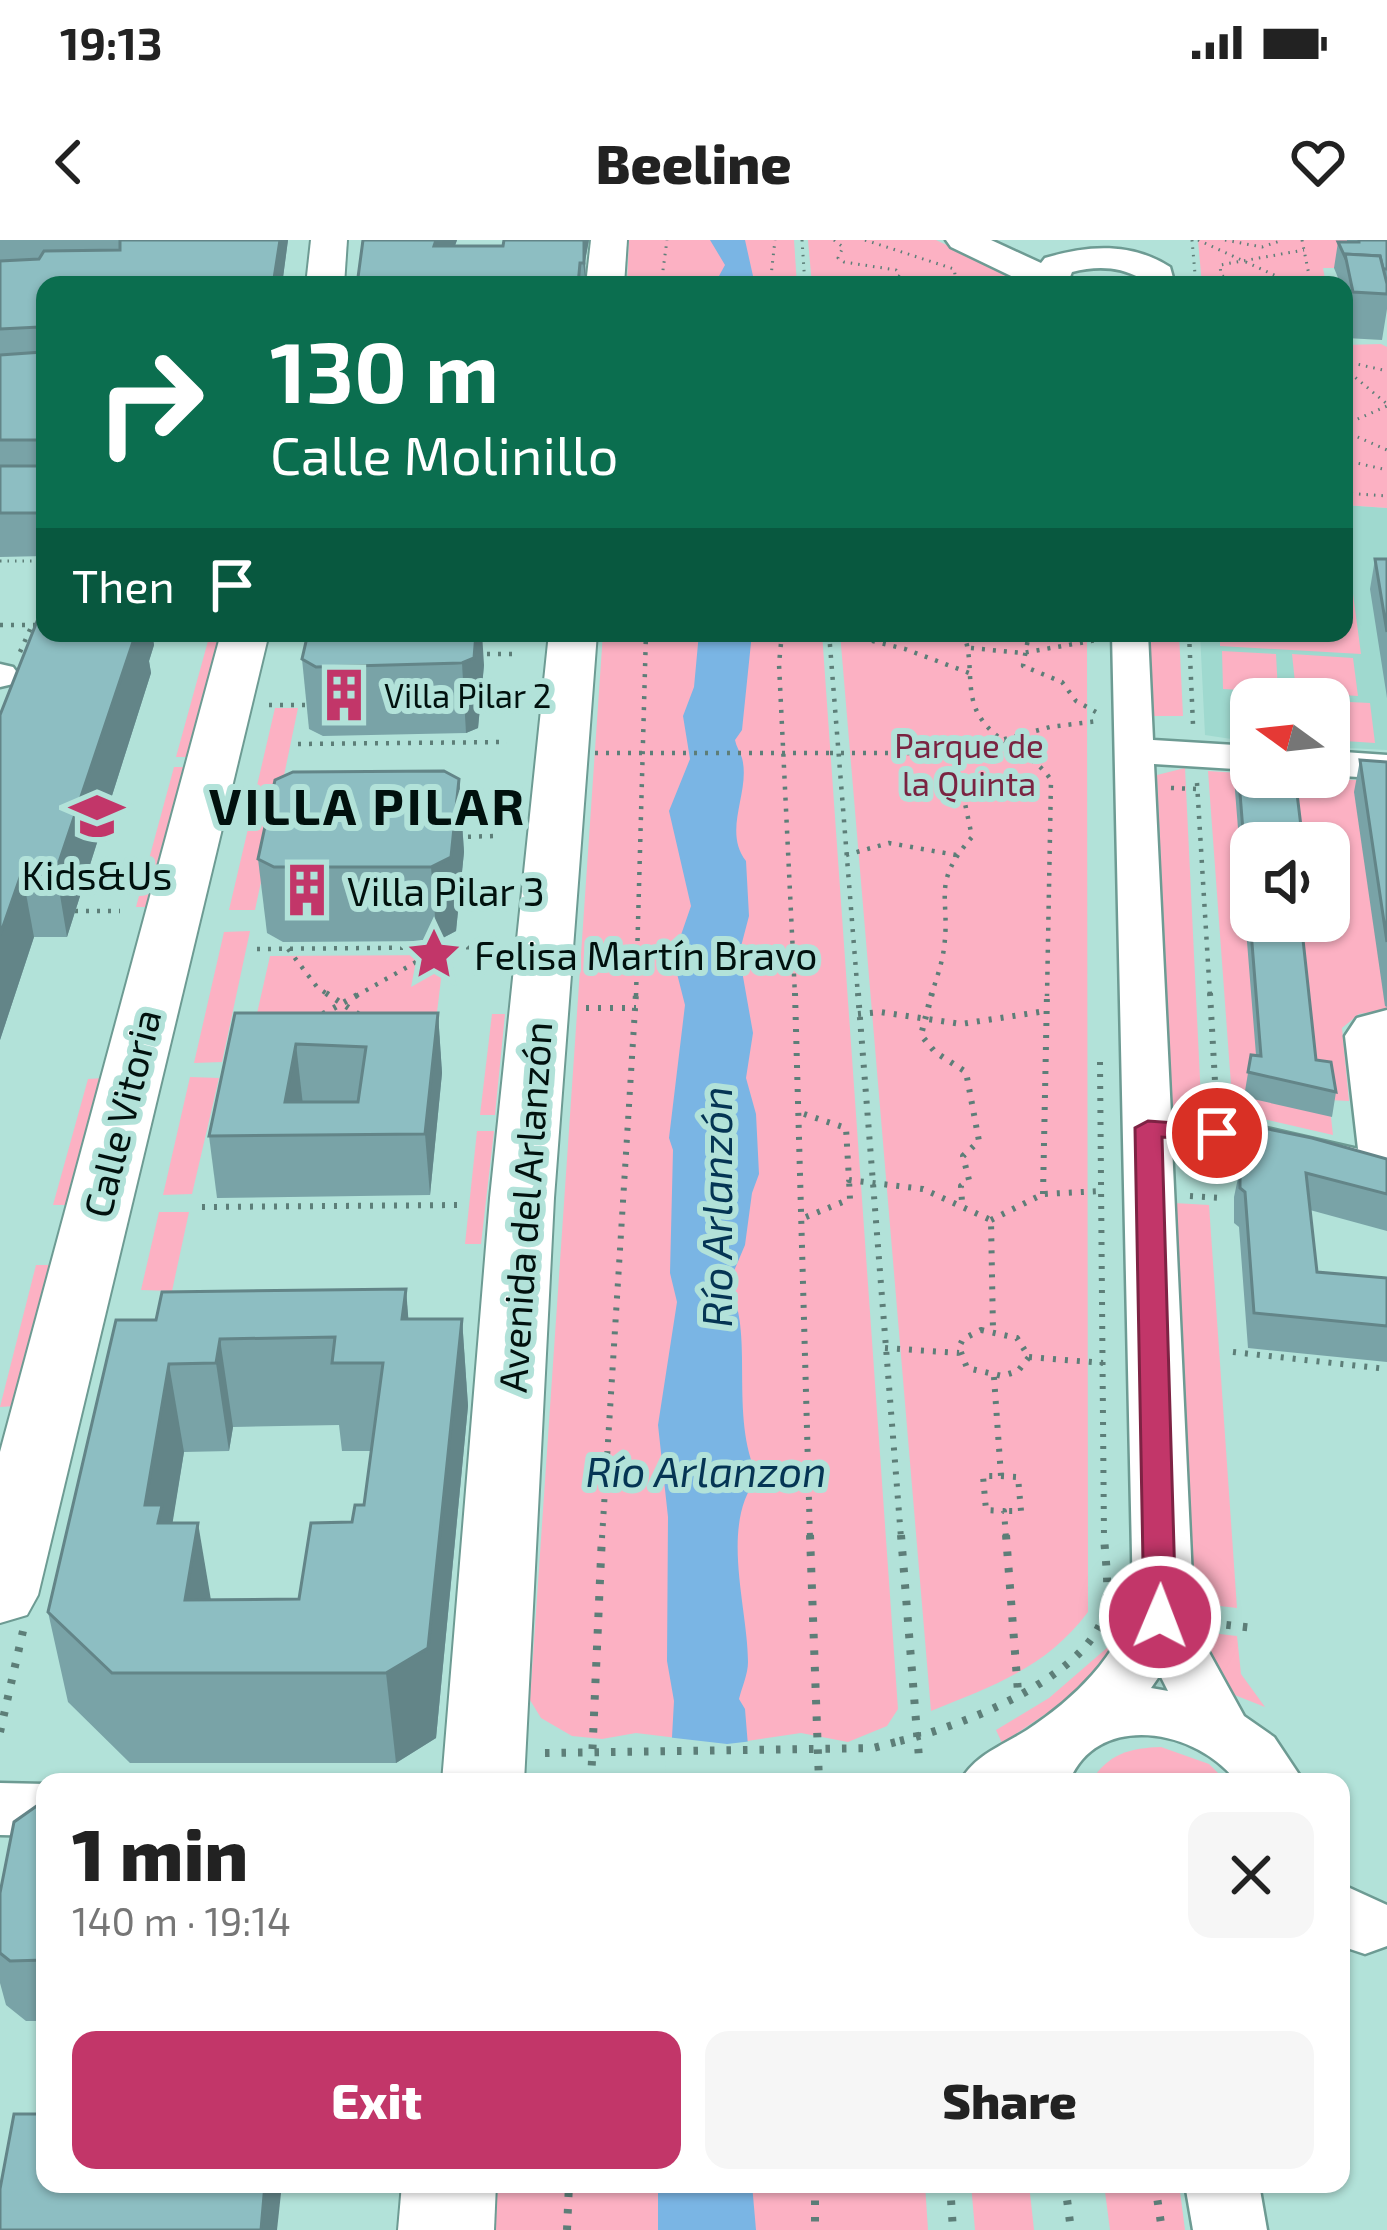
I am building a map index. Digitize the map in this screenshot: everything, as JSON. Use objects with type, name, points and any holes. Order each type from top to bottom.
[{"type":"highway","points":[[326,276],[329,240]]},
{"type":"highway","points":[[606,276],[609,240]]},
{"type":"highway","name":"Calle Vitoria","points":[[0,1595],[243,642]]},
{"type":"highway","name":"Avenida del Arlanzón","points":[[484,1773],[522,1198],[572,642]]},
{"type":"highway","points":[[446,2230],[448,2193]]},
{"type":"main road","points":[[1122,240],[1153,276]]},
{"type":"main road","points":[[978,247],[1075,264],[1120,259],[1153,276]]},
{"type":"street","points":[[1108,642],[1112,738],[1187,1620],[1220,1730]]},
{"type":"street","points":[[1112,738],[1230,755]]},
{"type":"street","points":[[1350,764],[1387,767]]},
{"type":"street","points":[[1148,1128],[1231,1135],[1386,1171],[1368,1036],[1373,1028],[1387,1024]]},
{"type":"street","points":[[1059,1750],[1135,1663],[1187,1620]]},
{"type":"street","points":[[1011,1773],[1059,1750],[1116,1712],[1150,1710],[1186,1716],[1220,1730],[1246,1748],[1265,1773]]},
{"type":"street","points":[[0,1809],[36,1810]]},
{"type":"street","points":[[1224,2193],[1230,2230]]},
{"type":"path","points":[[663,276],[667,240]]},
{"type":"path","points":[[771,276],[775,240]]},
{"type":"path","points":[[802,240],[804,276]]},
{"type":"path","points":[[834,240],[843,247],[838,258],[844,262],[896,270],[899,276]]},
{"type":"path","points":[[865,240],[954,269],[955,276]]},
{"type":"path","points":[[1196,276],[1195,240],[1277,276]]},
{"type":"path","points":[[1208,244],[1226,240],[1273,247],[1283,240]]},
{"type":"path","points":[[1303,240],[1309,276]]},
{"type":"path","points":[[1226,276],[1219,270],[1249,247]]},
{"type":"path","points":[[1236,257],[1304,250]]},
{"type":"path","points":[[1353,365],[1387,371]]},
{"type":"path","points":[[1353,375],[1387,405],[1353,423]]},
{"type":"path","points":[[1353,381],[1357,380]]},
{"type":"path","points":[[1353,433],[1387,450]]},
{"type":"path","points":[[1353,462],[1387,470]]},
{"type":"path","points":[[1353,494],[1387,496]]},
{"type":"path","points":[[0,562],[36,561]]},
{"type":"path","points":[[6,668],[32,625]]},
{"type":"path","points":[[0,626],[36,625]]},
{"type":"path","points":[[26,638],[36,638]]},
{"type":"path","points":[[591,1773],[604,1486],[637,1009],[646,642]]},
{"type":"path","points":[[781,642],[806,1217],[808,1498],[822,1718],[819,1773]]},
{"type":"path","points":[[829,642],[834,754],[919,1758]]},
{"type":"path","points":[[879,642],[973,674]]},
{"type":"path","points":[[967,642],[975,709],[1001,740],[1043,764],[1052,780],[1043,1194]]},
{"type":"path","points":[[1027,642],[1023,666],[1052,674],[1112,738]]},
{"type":"path","points":[[970,648],[1022,653],[1075,642]]},
{"type":"path","points":[[1096,663],[1105,642]]},
{"type":"path","points":[[1189,642],[1193,731]]},
{"type":"path","points":[[472,654],[517,654]]},
{"type":"path","points":[[6,668],[33,655]]},
{"type":"path","points":[[1096,699],[1096,716],[1112,738]]},
{"type":"path","points":[[268,705],[306,705]]},
{"type":"path","points":[[595,753],[932,756],[1096,716]]},
{"type":"path","points":[[298,743],[507,742]]},
{"type":"path","points":[[962,752],[957,765],[972,837],[956,855],[941,892],[945,945],[921,1035],[935,1052],[966,1072],[979,1141],[963,1156],[969,1180],[961,1186],[962,1202]]},
{"type":"path","points":[[1196,766],[1217,1115]]},
{"type":"path","points":[[245,809],[286,809]]},
{"type":"path","points":[[452,837],[496,836]]},
{"type":"path","points":[[846,856],[889,843],[956,855]]},
{"type":"path","points":[[75,911],[120,911]]},
{"type":"path","points":[[257,949],[486,947]]},
{"type":"path","points":[[315,1018],[441,948]]},
{"type":"path","points":[[287,949],[317,987],[371,1024]]},
{"type":"path","points":[[569,1008],[637,1009]]},
{"type":"path","points":[[858,1014],[880,1012],[975,1023],[1046,1011]]},
{"type":"path","points":[[544,1753],[873,1748],[957,1724],[1052,1674],[1086,1644],[1105,1611],[1100,1056]]},
{"type":"path","points":[[802,1114],[846,1128],[850,1199],[806,1217]]},
{"type":"path","points":[[849,1180],[934,1189],[991,1220]]},
{"type":"path","points":[[991,1220],[1043,1194],[1119,1192]]},
{"type":"path","points":[[1171,1195],[1222,1198]]},
{"type":"path","points":[[202,1207],[459,1204]]},
{"type":"path","points":[[991,1220],[993,1330]]},
{"type":"path","points":[[993,1330],[1016,1336],[1029,1357],[1018,1371],[994,1377],[968,1368],[959,1353],[963,1339],[993,1330]]},
{"type":"path","points":[[884,1348],[959,1353]]},
{"type":"path","points":[[1233,1352],[1387,1369]]},
{"type":"path","points":[[1029,1357],[1103,1363]]},
{"type":"path","points":[[994,1377],[1001,1477]]},
{"type":"path","points":[[983,1476],[1018,1477],[1021,1511],[1004,1511],[986,1510],[983,1476]]},
{"type":"path","points":[[1004,1511],[1018,1692]]},
{"type":"path","points":[[1187,1620],[1254,1628]]},
{"type":"path","points":[[567,2230],[569,2193]]},
{"type":"path","points":[[815,2193],[815,2230]]},
{"type":"path","points":[[951,2193],[953,2230]]},
{"type":"path","points":[[1066,2193],[1071,2230]]},
{"type":"path","points":[[1156,2193],[1162,2230]]},
{"type":"shaded area","points":[[1353,506],[1387,508],[1387,750],[1350,748],[1350,678],[1230,678],[1230,739],[1205,735],[1200,642],[1353,642]]},
{"type":"green space","points":[[629,240],[794,240],[796,276],[627,276]]},
{"type":"green space","points":[[808,240],[936,240],[1011,276],[811,276]]},
{"type":"green space","points":[[1198,240],[1387,240],[1387,268],[1323,268],[1324,276],[1201,276]]},
{"type":"green space","points":[[1353,345],[1387,347],[1387,508],[1353,506]]},
{"type":"green space","points":[[1353,594],[1361,654],[1220,646],[1220,642],[1353,642]]},
{"type":"green space","points":[[208,642],[219,642],[188,757],[176,757]]},
{"type":"green space","points":[[602,642],[823,642],[898,1709],[887,1726],[848,1742],[801,1733],[727,1744],[636,1733],[602,1739],[572,1736],[541,1718],[530,1700]]},
{"type":"green space","name":"Parque de la Quinta","points":[[841,642],[1087,642],[1088,1612],[1036,1661],[931,1711]]},
{"type":"green space","points":[[1149,642],[1179,642],[1183,716],[1151,716]]},
{"type":"green space","points":[[1222,651],[1276,654],[1277,678],[1230,678],[1230,689],[1223,689]]},
{"type":"green space","points":[[1292,654],[1353,658],[1358,696],[1350,695],[1350,678],[1295,678]]},
{"type":"green space","points":[[1350,702],[1370,703],[1375,743],[1350,741]]},
{"type":"green space","points":[[275,708],[298,708],[281,790],[256,790]]},
{"type":"green space","points":[[174,767],[186,767],[149,907],[136,907]]},
{"type":"green space","points":[[1185,768],[1202,1121],[1172,1113],[1157,775]]},
{"type":"green space","points":[[1208,771],[1230,772],[1230,798],[1350,798],[1350,780],[1387,782],[1387,1010],[1359,1014],[1342,1028],[1349,1101],[1329,1100],[1333,1135],[1233,1112]]},
{"type":"green space","points":[[251,816],[275,816],[255,910],[229,910]]},
{"type":"green space","points":[[250,931],[222,1062],[194,1063],[224,932]]},
{"type":"green space","points":[[444,955],[431,1061],[246,1062],[270,956]]},
{"type":"green space","points":[[492,1014],[505,1014],[495,1115],[480,1115]]},
{"type":"green space","points":[[190,1077],[219,1078],[192,1194],[163,1195]]},
{"type":"green space","points":[[103,1078],[70,1205],[53,1205],[88,1079]]},
{"type":"green space","points":[[477,1131],[494,1131],[481,1244],[465,1244]]},
{"type":"green space","points":[[1174,1203],[1209,1205],[1237,1608],[1193,1603]]},
{"type":"green space","points":[[159,1212],[189,1212],[172,1291],[141,1290]]},
{"type":"green space","points":[[36,1265],[54,1265],[15,1406],[0,1407]]},
{"type":"green space","points":[[1194,1631],[1237,1636],[1241,1674],[1265,1707],[1227,1692]]},
{"type":"green space","points":[[1108,1647],[1116,1650],[1082,1690],[1002,1743],[996,1730],[1049,1698]]},
{"type":"green space","points":[[1161,1747],[1209,1764],[1218,1773],[1098,1773],[1120,1754]]},
{"type":"green space","points":[[497,2193],[926,2193],[928,2230],[495,2230]]},
{"type":"green space","points":[[972,2193],[1030,2193],[1034,2230],[975,2230]]},
{"type":"green space","points":[[1105,2193],[1180,2193],[1185,2230],[1110,2230]]},
{"type":"water","points":[[710,240],[745,240],[753,276],[719,276],[725,265]]},
{"type":"water","name":"Río Arlanzon","points":[[698,642],[751,642],[742,730],[735,740],[744,771],[737,837],[746,861],[749,916],[739,954],[753,1033],[746,1078],[756,1114],[759,1174],[745,1245],[728,1285],[740,1325],[745,1428],[758,1477],[746,1496],[738,1542],[748,1662],[739,1699],[745,1709],[748,1746],[671,1755],[674,1701],[667,1661],[668,1517],[658,1425],[677,1302],[670,1273],[673,1150],[669,1138],[685,1005],[673,958],[691,906],[669,811],[690,759],[683,716],[694,687]]},
{"type":"water","points":[[658,2193],[753,2193],[756,2230],[658,2230]]},
{"type":"pier","points":[[666,1737],[727,1744],[753,1741],[760,1773],[665,1773]]},
{"type":"building","points":[[120,240],[280,240],[274,276],[36,276],[36,327],[0,329],[0,261],[39,259],[44,251],[120,250]]},
{"type":"building","points":[[363,240],[503,246],[504,240],[584,240],[579,276],[358,276]]},
{"type":"building","points":[[1387,240],[1387,269],[1380,256],[1345,254],[1346,259],[1338,242]]},
{"type":"building","points":[[1345,254],[1380,256],[1387,294],[1353,292]]},
{"type":"building","points":[[36,352],[36,440],[0,440],[0,355]]},
{"type":"building","points":[[0,466],[36,466],[36,513],[0,513]]},
{"type":"building","points":[[1375,559],[1387,559],[1387,632]]},
{"type":"building","points":[[36,624],[36,642],[133,642],[56,871],[22,872],[0,935],[0,715]]},
{"type":"building","points":[[306,642],[475,642],[474,658],[462,663],[316,667],[302,659]]},
{"type":"building","points":[[1360,760],[1387,762],[1387,942]]},
{"type":"building","points":[[444,771],[459,779],[451,857],[431,867],[274,867],[258,859],[275,780],[293,772]]},
{"type":"building","points":[[1240,798],[1298,798],[1300,822],[1242,822]]},
{"type":"building","points":[[1252,942],[1303,942],[1316,1060],[1331,1062],[1336,1092],[1248,1072],[1251,1055],[1261,1056]]},
{"type":"building","points":[[235,1013],[438,1013],[425,1134],[209,1136]],"holes":[[[296,1044],[366,1047],[358,1102],[285,1102]]]},
{"type":"building","points":[[1219,1119],[1387,1159],[1387,1194],[1306,1173],[1317,1272],[1387,1278],[1387,1326],[1254,1313],[1245,1192],[1240,1188],[1240,1163],[1250,1151]]},
{"type":"building","points":[[406,1289],[402,1319],[462,1319],[428,1648],[386,1673],[112,1673],[48,1612],[116,1320],[156,1320],[162,1292]],"holes":[[[335,1337],[332,1363],[383,1363],[364,1505],[355,1505],[352,1522],[311,1523],[299,1599],[185,1600],[198,1523],[158,1523],[162,1505],[145,1505],[169,1364],[216,1363],[220,1339]]]},
{"type":"building","points":[[36,1806],[36,1960],[10,1961],[0,1953],[0,1893],[14,1822]]},
{"type":"building","points":[[14,2114],[36,2114],[36,2193],[264,2193],[261,2230],[0,2230],[0,2189]]},
{"type":"place","name":"Villa Pilar 2","points":[[344,695]]},
{"type":"place","name":"Kids&Us","points":[[97,816]]},
{"type":"place","name":"Villa Pilar 3","points":[[307,890]]},
{"type":"place","name":"Felisa Martín Bravo","points":[[434,954]]},
{"type":"district","name":"VILLA PILAR","points":[[368,804]]},
{"type":"route","points":[[1160,1617],[1148,1128],[1217,1133]]},
{"type":"water label","name":"Río Arlanzón","points":[[715,1207]]}]
